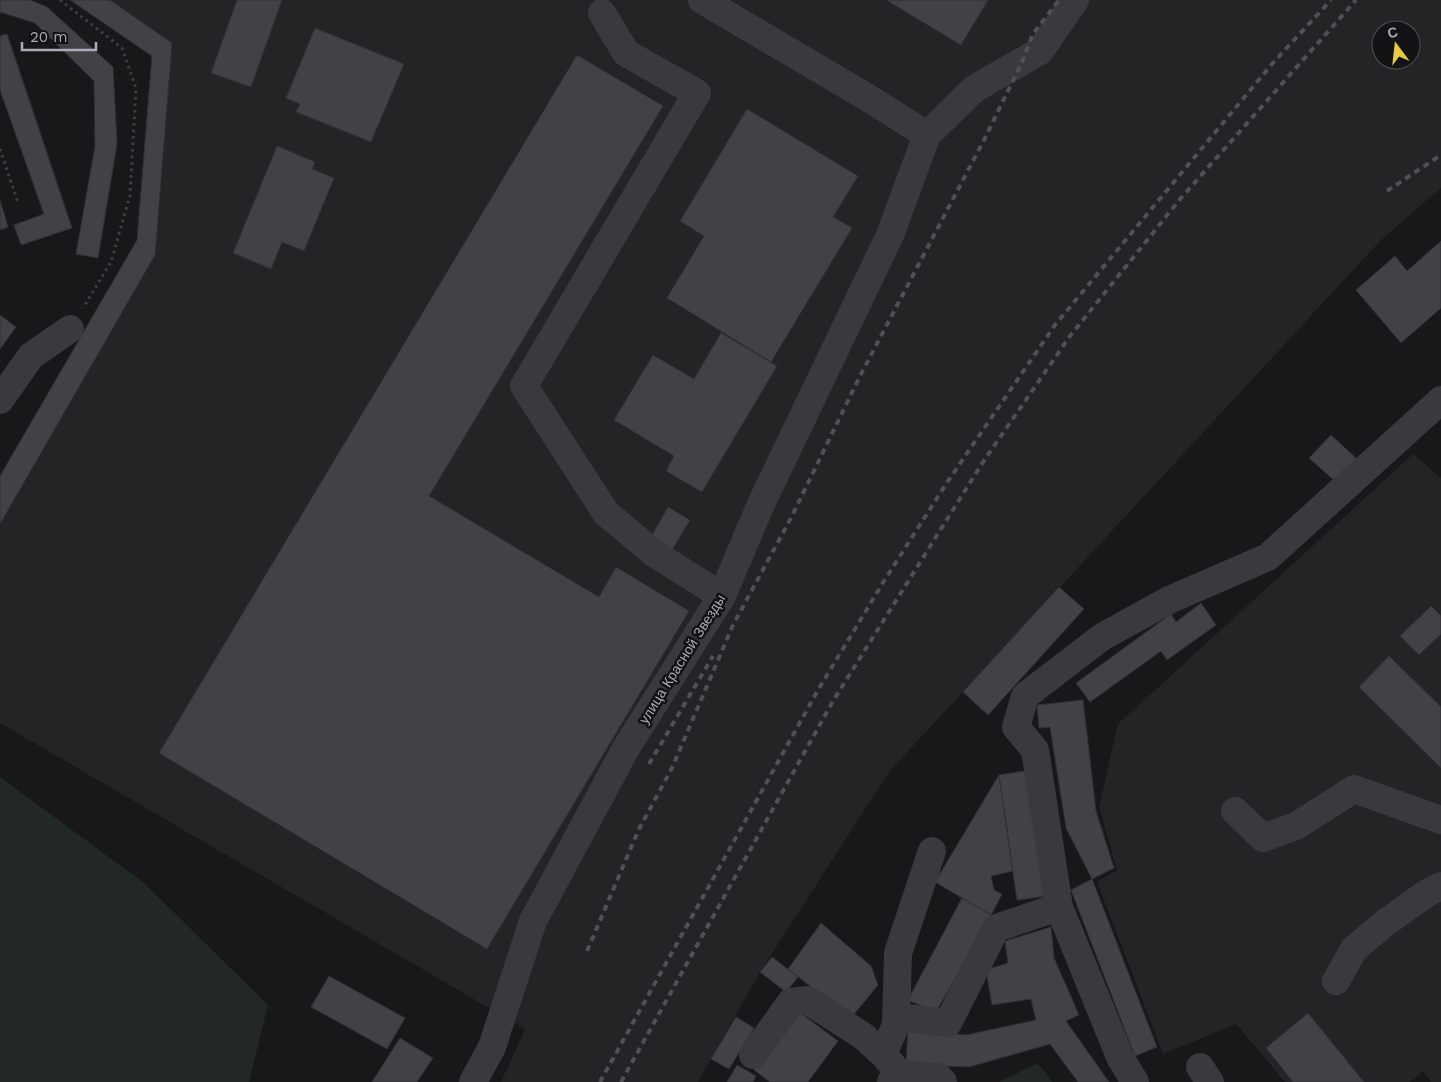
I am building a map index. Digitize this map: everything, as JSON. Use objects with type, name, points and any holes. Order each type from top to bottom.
[{"type":"street","points":[[702,0],[870,99],[927,135],[974,89],[1040,51],[1075,0]]},
{"type":"street","points":[[602,14],[626,53],[697,93],[524,386],[606,514],[655,554],[722,596]]},
{"type":"street","name":"улица Красной Звезды","points":[[473,1082],[492,1047],[533,921],[626,748],[722,596],[761,504],[890,235],[927,135]]},
{"type":"street","points":[[0,400],[31,356],[70,329]]},
{"type":"street","points":[[1135,1082],[1120,1058],[1059,907],[1035,750],[1016,728],[1025,696],[1102,637],[1168,600],[1268,557],[1441,400]]},
{"type":"street","points":[[1235,811],[1262,838],[1296,826],[1354,789],[1441,820]]},
{"type":"street","points":[[891,1070],[896,1025],[898,953],[932,851]]},
{"type":"street","points":[[1336,980],[1354,949],[1385,922],[1427,893],[1441,886]]},
{"type":"street","points":[[896,1025],[906,1018],[948,1023],[996,928],[1059,907]]},
{"type":"street","points":[[753,1054],[791,1002],[807,1000],[862,1036],[891,1070],[941,1080]]},
{"type":"path","points":[[60,0],[122,48],[136,88],[130,195],[111,262],[70,329]]},
{"type":"path","points":[[0,149],[18,203]]},
{"type":"shaded area","points":[[110,0],[1441,0],[1441,188],[1382,239],[889,772],[760,972],[698,1082],[501,1082],[525,1029],[0,723],[0,524],[155,255],[172,43]]},
{"type":"shaded area","points":[[1413,454],[1441,478],[1441,1082],[1431,1082],[1423,1071],[1410,1082],[1285,1082],[1236,1024],[1163,1054],[1097,882],[1117,870],[1099,807],[1118,724]]},
{"type":"shaded area","points":[[0,777],[144,883],[268,1005],[249,1082],[0,1082]]},
{"type":"shaded area","points":[[1038,1063],[1052,1082],[999,1082]]},
{"type":"building","points":[[0,0],[30,0],[47,7],[113,67],[117,144],[98,258],[76,254],[95,146],[94,81],[35,23],[0,12]]},
{"type":"building","points":[[70,0],[110,0],[172,43],[155,255],[0,524],[0,476],[137,240],[152,56]]},
{"type":"building","points":[[237,0],[282,0],[251,87],[211,73]]},
{"type":"building","points":[[886,0],[988,0],[961,45]]},
{"type":"building","points":[[315,28],[404,64],[371,142],[296,112],[300,104],[286,98]]},
{"type":"building","points":[[7,34],[72,228],[21,245],[14,225],[44,214],[0,90],[0,36]]},
{"type":"building","points":[[577,55],[663,106],[429,496],[599,597],[616,567],[689,611],[487,949],[159,753]]},
{"type":"building","points":[[747,109],[858,176],[833,217],[852,228],[771,362],[667,298],[704,236],[680,221]]},
{"type":"building","points":[[277,146],[315,162],[312,169],[334,178],[304,251],[282,242],[271,269],[233,253]]},
{"type":"building","points":[[0,200],[8,227],[0,230]]},
{"type":"building","points":[[1441,241],[1441,308],[1401,343],[1356,290],[1395,256],[1407,271]]},
{"type":"building","points":[[0,315],[16,327],[0,349]]},
{"type":"building","points":[[721,333],[777,366],[702,492],[666,471],[674,456],[614,420],[653,355],[694,379]]},
{"type":"building","points":[[1331,435],[1357,459],[1336,482],[1309,458]]},
{"type":"building","points":[[668,507],[690,520],[672,550],[651,537]]},
{"type":"building","points":[[1059,587],[1084,609],[988,715],[963,692]]},
{"type":"building","points":[[1201,603],[1216,625],[1167,660],[1161,651],[1090,702],[1076,683],[1171,614],[1176,622]]},
{"type":"building","points":[[1431,606],[1441,616],[1441,634],[1419,655],[1400,636]]},
{"type":"building","points":[[1389,656],[1441,707],[1441,768],[1359,687]]},
{"type":"building","points":[[1083,700],[1096,811],[1114,868],[1092,879],[1066,828],[1050,727],[1039,728],[1037,705]]},
{"type":"building","points":[[1030,770],[1048,896],[1017,900],[999,775]]},
{"type":"building","points":[[999,775],[1013,871],[991,876],[994,890],[1002,894],[991,915],[935,882]]},
{"type":"building","points":[[1092,879],[1157,1047],[1135,1056],[1071,890]]},
{"type":"building","points":[[962,898],[991,915],[936,1012],[908,1000]]},
{"type":"building","points":[[821,923],[871,966],[878,985],[851,1018],[788,969]]},
{"type":"building","points":[[1051,927],[1054,958],[1079,1015],[1066,1021],[1109,1082],[1078,1082],[1050,1044],[969,1067],[906,1064],[908,1029],[966,1035],[1036,1020],[1031,999],[992,1005],[986,970],[1008,963],[1005,941]]},
{"type":"building","points":[[772,957],[798,977],[786,992],[760,972]]},
{"type":"building","points":[[329,976],[405,1018],[387,1049],[311,1007]]},
{"type":"building","points":[[798,1011],[838,1041],[808,1082],[770,1082],[754,1070]]},
{"type":"building","points":[[1308,1013],[1364,1082],[1293,1082],[1266,1048]]},
{"type":"building","points":[[736,1017],[754,1028],[729,1069],[711,1059]]},
{"type":"building","points":[[400,1038],[433,1058],[417,1082],[372,1082]]},
{"type":"building","points":[[737,1065],[756,1076],[753,1082],[727,1082]]},
{"type":"railway","points":[[587,951],[639,829],[672,768],[733,625],[791,518],[860,376],[984,140],[1022,62],[1033,34],[1059,0]]},
{"type":"railway","points":[[600,1082],[818,690],[884,581],[948,481],[1055,325],[1272,64],[1331,0]]},
{"type":"railway","points":[[621,1082],[833,701],[983,462],[1070,336],[1181,198],[1356,0]]},
{"type":"railway","points":[[1387,191],[1441,155]]},
{"type":"railway","points":[[649,764],[713,656]]}]
